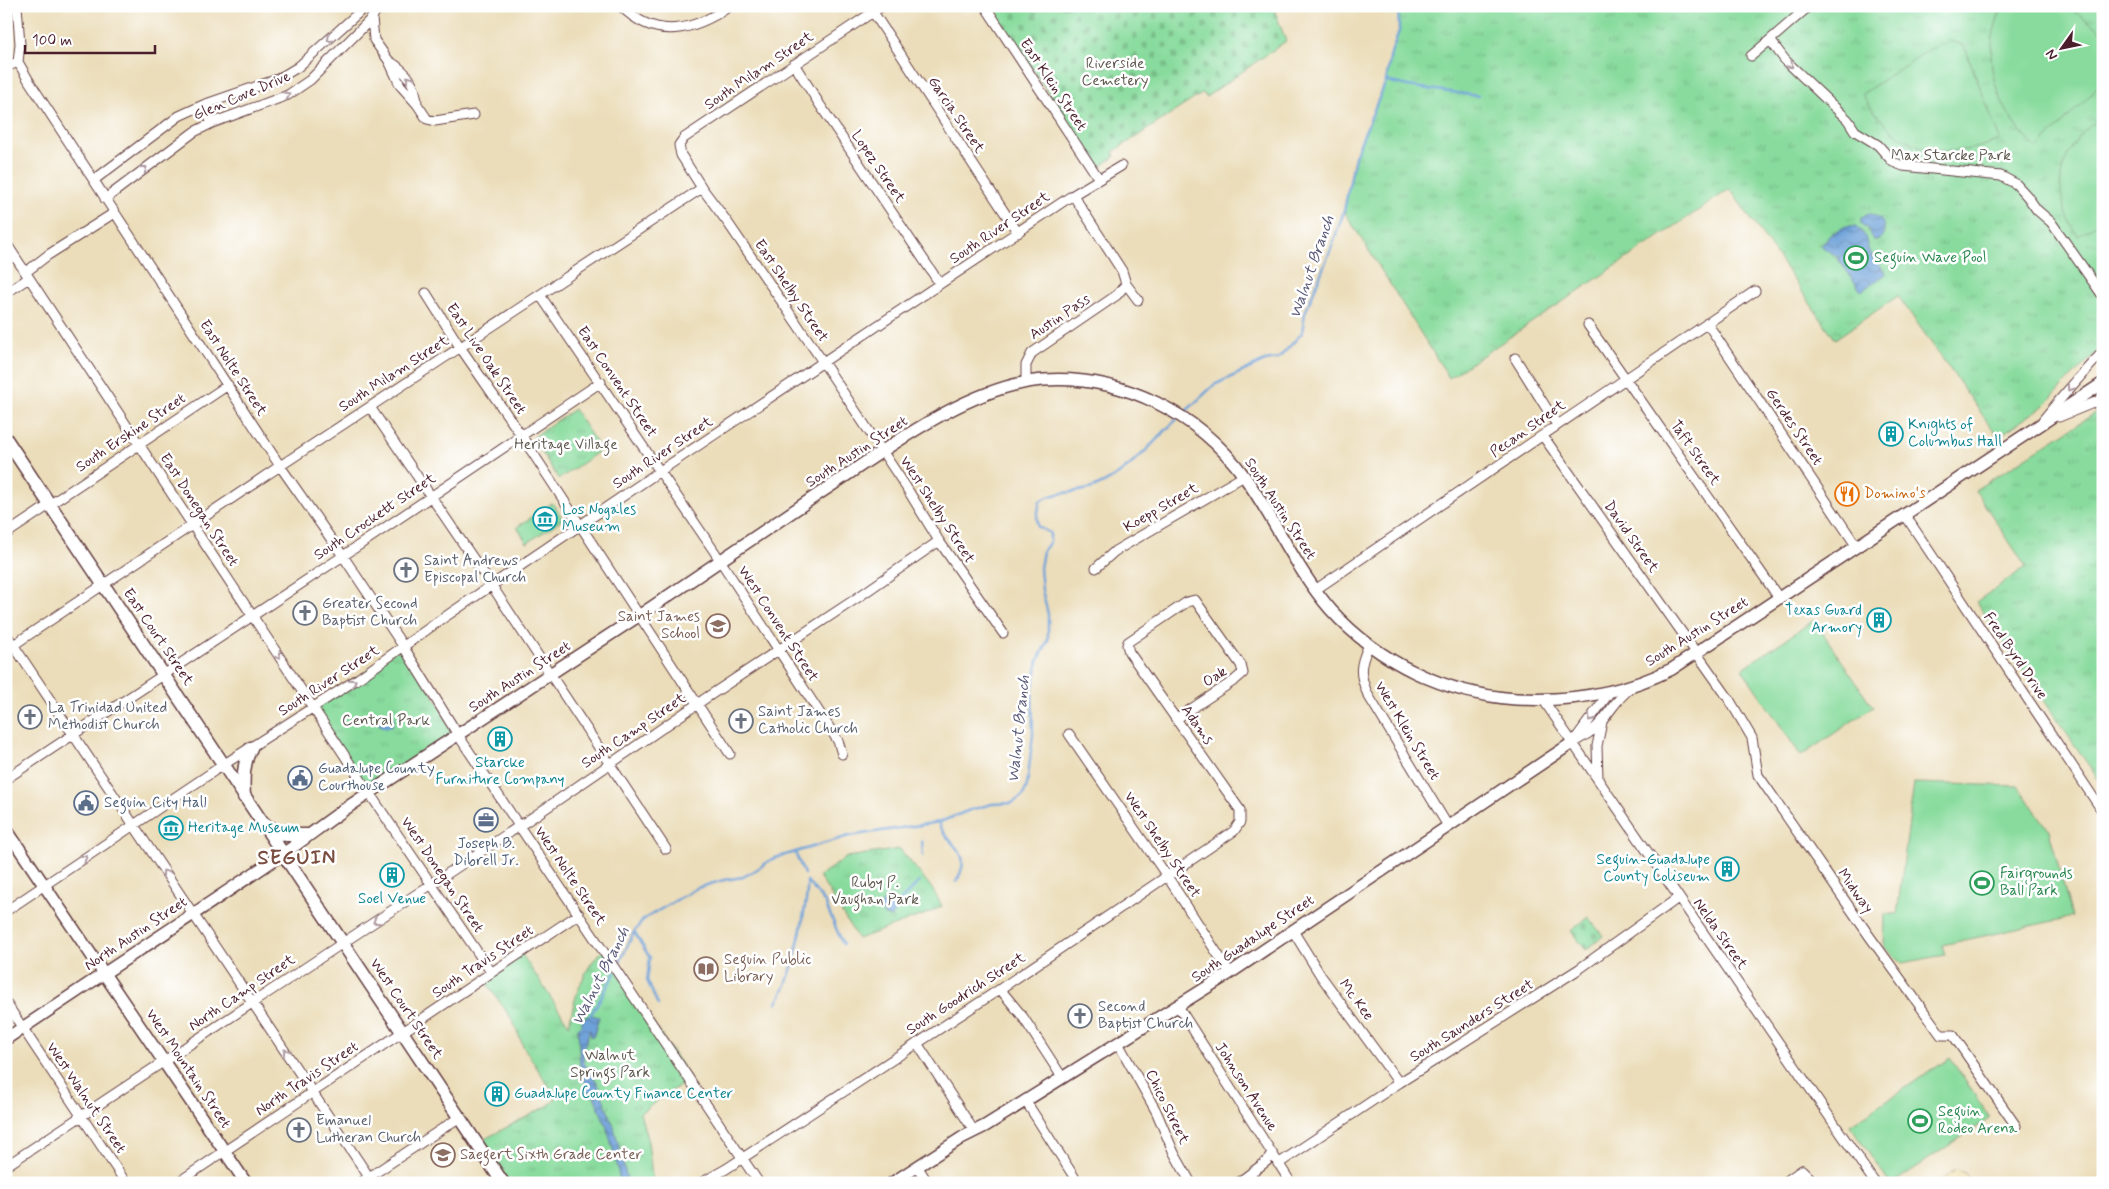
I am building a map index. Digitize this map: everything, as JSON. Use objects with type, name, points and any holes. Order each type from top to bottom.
[{"type":"main road","name":"South Austin Street","points":[[282,854],[307,835],[640,615],[883,451],[967,401],[987,392],[1026,382],[1067,379],[1096,381],[1124,388],[1151,400],[1185,419],[1218,446],[1244,476],[1315,590],[1334,612],[1369,645],[1409,670],[1451,687],[1496,697],[1544,700],[1578,698],[1609,693],[1634,686],[1658,676],[1696,654],[2103,383]]},
{"type":"main road","name":"East Court Street","points":[[6,439],[282,854]]},
{"type":"main road","name":"South Guadalupe Street","points":[[892,1183],[1230,973],[1572,743]]},
{"type":"main road","points":[[244,797],[244,770],[246,757],[251,748]]},
{"type":"main road","points":[[262,823],[286,835],[307,835]]},
{"type":"main road","name":"West Mountain Street","points":[[6,829],[246,1183]]},
{"type":"main road","name":"North Austin Street","points":[[6,1039],[282,854]]},
{"type":"main road","name":"West Court Street","points":[[282,854],[503,1183]]},
{"type":"street","points":[[6,67],[18,62],[20,44],[17,6]]},
{"type":"street","name":"Glen Cove Drive","points":[[94,180],[179,116],[203,105],[278,79],[298,67],[366,6]]},
{"type":"street","name":"Glen Cove Drive","points":[[106,199],[194,132],[212,123],[288,95],[310,80],[372,18],[378,6]]},
{"type":"street","points":[[621,6],[634,19],[666,29],[699,24],[730,6]]},
{"type":"street","name":"South Milam Street","points":[[679,145],[684,138],[882,6]]},
{"type":"street","name":"East Klein Street","points":[[984,6],[1099,178]]},
{"type":"street","points":[[1751,56],[1809,6]]},
{"type":"street","name":"Garcia Street","points":[[873,12],[1018,233]]},
{"type":"street","points":[[372,18],[374,40],[389,61],[400,67],[409,77],[416,91],[417,104],[427,119],[435,121],[474,115]]},
{"type":"street","points":[[357,34],[374,40]]},
{"type":"street","points":[[1770,40],[1784,60],[1845,116],[1855,131],[1878,145],[1894,162],[1903,166],[1921,169],[2001,176],[2016,184],[2037,210],[2051,222],[2103,296]]},
{"type":"street","name":"East Nolte Street","points":[[18,62],[114,213],[280,466],[403,646],[458,735]]},
{"type":"street","name":"Lopez Street","points":[[794,64],[940,284]]},
{"type":"street","points":[[203,105],[212,123]]},
{"type":"street","name":"East Shelby Street","points":[[679,145],[681,155],[702,188],[728,223],[883,451]]},
{"type":"street","name":"South River Street","points":[[6,910],[223,765],[389,658],[403,646],[660,471],[1099,178],[1121,166]]},
{"type":"street","name":"South Milam Street","points":[[10,648],[191,525],[702,188]]},
{"type":"street","points":[[1073,196],[1122,271],[1126,284],[1138,300]]},
{"type":"street","points":[[6,293],[48,255],[114,213]]},
{"type":"street","name":"East Donegan Street","points":[[6,243],[370,793]]},
{"type":"street","name":"Austin Pass","points":[[1026,382],[1026,365],[1032,353],[1117,295],[1126,284]]},
{"type":"street","name":"Pecan Street","points":[[1315,590],[1755,291]]},
{"type":"street","name":"East Live Oak Street","points":[[426,292],[460,347],[581,525],[730,754]]},
{"type":"street","name":"East Convent Street","points":[[540,295],[720,561]]},
{"type":"street","name":"Gerdes Street","points":[[1707,323],[1857,546]]},
{"type":"street","name":"Taft Street","points":[[1588,325],[1780,598]]},
{"type":"street","points":[[2034,429],[2062,398],[2074,381],[2103,352]]},
{"type":"street","points":[[1515,358],[1557,425]]},
{"type":"street","name":"South Crockett Street","points":[[6,779],[251,615],[343,556],[600,382]]},
{"type":"street","name":"South Erskine Street","points":[[6,534],[228,385]]},
{"type":"street","points":[[2034,429],[2103,399]]},
{"type":"street","points":[[370,407],[492,586],[549,675],[666,849]]},
{"type":"street","name":"David Street","points":[[1543,436],[1696,654]]},
{"type":"street","name":"West Shelby Street","points":[[883,451],[939,541],[1003,633]]},
{"type":"street","name":"Koepp Street","points":[[1096,568],[1115,550],[1244,476]]},
{"type":"street","name":"Fred Byrd Drive","points":[[1905,515],[2103,812]]},
{"type":"street","name":"South Camp Street","points":[[342,943],[520,825],[939,541]]},
{"type":"street","name":"West Convent Street","points":[[720,561],[838,741],[842,754]]},
{"type":"street","name":"Adams","points":[[1240,822],[1240,810],[1129,652],[1126,645],[1195,600],[1241,665],[1243,673]]},
{"type":"street","points":[[6,634],[10,648],[73,735],[369,1177]]},
{"type":"street","name":"West Klein Street","points":[[1369,645],[1361,670],[1362,681],[1368,695],[1448,826]]},
{"type":"street","name":"Midway","points":[[1696,654],[1729,699],[1752,738],[1756,753],[1756,768],[1764,783],[1874,943],[1941,1034],[1953,1035],[2016,1126]]},
{"type":"street","name":"Oak","points":[[1176,719],[1243,673]]},
{"type":"street","points":[[1572,743],[1602,722],[1621,695],[1634,686]]},
{"type":"street","name":"South Guadalupe Street","points":[[1572,743],[1609,693]]},
{"type":"street","name":"Nelda Street","points":[[1544,700],[1875,1183]]},
{"type":"street","points":[[1598,779],[1597,746],[1602,722]]},
{"type":"street","name":"West Shelby Street","points":[[1069,734],[1167,876],[1230,973]]},
{"type":"street","name":"West Nolte Street","points":[[458,735],[759,1183]]},
{"type":"street","name":"West Donegan Street","points":[[370,793],[491,972]]},
{"type":"street","name":"South Goodrich Street","points":[[701,1183],[1000,989],[1234,831],[1240,822]]},
{"type":"street","name":"South Saunders Street","points":[[1278,1164],[1399,1083],[1579,969],[1678,898]]},
{"type":"street","name":"South Travis Street","points":[[402,1032],[579,914]]},
{"type":"street","name":"Mc Kee","points":[[1294,931],[1321,976],[1399,1083]]},
{"type":"street","name":"North Camp Street","points":[[6,1166],[342,943]]},
{"type":"street","points":[[1000,989],[1023,1017],[1062,1077]]},
{"type":"street","name":"West Walnut Street","points":[[6,1003],[126,1183]]},
{"type":"street","name":"Johnson Avenue","points":[[1178,1006],[1291,1183]]},
{"type":"street","name":"North Travis Street","points":[[177,1183],[402,1032]]},
{"type":"street","points":[[917,1043],[974,1131]]},
{"type":"street","name":"Chico Street","points":[[1118,1043],[1156,1111],[1174,1153],[1191,1183]]},
{"type":"street","points":[[1025,1100],[1078,1183]]},
{"type":"street","points":[[360,1183],[460,1117]]},
{"type":"street","points":[[1238,1183],[1267,1161],[1272,1154]]},
{"type":"street","points":[[917,1166],[928,1183]]},
{"type":"street","points":[[1784,1183],[1802,1170],[1814,1183]]},
{"type":"sand","points":[[1955,1170],[1965,1173],[1971,1183],[1937,1183]]},
{"type":"green space","name":"Riverside Cemetery","points":[[990,6],[1273,6],[1286,41],[1206,97],[1203,93],[1113,152],[1115,156],[1099,168]]},
{"type":"green space","name":"Max Starcke Park","points":[[1398,6],[2103,6],[2103,346],[2042,407],[1998,437],[1898,296],[1835,339],[1730,189],[1449,378],[1344,211],[1355,156],[1386,81],[1391,53],[1399,31]]},
{"type":"green space","points":[[2003,6],[2067,6],[2103,32],[2103,82],[2037,149],[2011,118],[1995,83],[1992,65],[1992,46],[1995,26]]},
{"type":"green space","points":[[1950,41],[1964,45],[2000,140],[1957,151],[1921,147],[1905,139],[1890,128],[1875,113],[1862,94],[1928,50]]},
{"type":"green space","points":[[2103,115],[2103,220],[2078,236],[2068,218],[2063,201],[2062,170],[2076,141]]},
{"type":"green space","points":[[2103,408],[2103,786],[1976,602],[2026,567],[1975,490]]},
{"type":"green space","name":"Heritage Village","points":[[574,409],[601,450],[559,479],[533,439]]},
{"type":"green space","points":[[552,503],[563,519],[527,543],[517,527]]},
{"type":"green space","points":[[1814,620],[1873,707],[1801,756],[1742,669]]},
{"type":"green space","name":"Central Park","points":[[403,646],[458,735],[369,793],[313,708]]},
{"type":"green space","name":"Fairgrounds Ball Park","points":[[1914,783],[2018,786],[2049,830],[2072,917],[1942,945],[1945,955],[1902,963],[1884,947],[1885,914],[1897,914]]},
{"type":"green space","name":"Ruby P. Vaughan Park","points":[[900,849],[931,887],[942,906],[931,912],[858,939],[819,876],[847,857]]},
{"type":"green space","points":[[1588,917],[1603,936],[1586,950],[1571,931]]},
{"type":"green space","name":"Walnut Springs Park","points":[[604,950],[690,1078],[640,1113],[648,1142],[653,1183],[503,1183],[477,1143],[549,1105],[555,1100],[555,1096],[523,1046],[513,1021],[483,978],[521,953],[569,1025],[580,984],[591,964]]},
{"type":"green space","name":"Seguin Rodeo Arena","points":[[1950,1058],[1990,1118],[1893,1183],[1890,1183],[1850,1125]]},
{"type":"water","points":[[1868,213],[1877,217],[1883,224],[1884,232],[1879,240],[1873,240],[1867,228],[1861,224],[1861,218]]},
{"type":"water","name":"Seguin Wave Pool","points":[[1846,226],[1856,226],[1865,236],[1868,249],[1886,274],[1861,291],[1836,256],[1821,246],[1831,234]]},
{"type":"water","points":[[386,712],[392,714],[394,720],[392,726],[386,728],[380,726],[378,720],[380,714]]},
{"type":"water","points":[[885,898],[890,901],[896,911],[891,918],[885,916],[880,908]]},
{"type":"water","points":[[591,1015],[599,1017],[594,1035],[591,1037],[590,1030],[584,1047],[583,1062],[597,1082],[614,1127],[628,1183],[620,1183],[607,1128],[594,1096],[585,1090],[585,1082],[580,1068],[578,1028],[581,1026],[583,1018]]},
{"type":"waterway","name":"Walnut Branch","points":[[1183,414],[1214,385],[1265,361],[1278,359],[1302,333],[1305,313],[1344,211],[1355,156],[1386,81],[1391,53],[1399,31],[1398,6]]},
{"type":"waterway","points":[[1386,81],[1478,96]]},
{"type":"waterway","name":"Walnut Branch","points":[[617,968],[634,932],[644,919],[697,888],[724,880],[743,877],[772,859],[849,836],[940,822],[970,810],[992,804],[1012,803],[1023,796],[1027,785],[1033,734],[1032,692],[1038,661],[1048,640],[1048,614],[1042,590],[1040,568],[1043,551],[1050,542],[1050,533],[1038,527],[1037,518],[1040,501],[1053,495],[1095,487],[1107,481],[1129,466],[1177,419]]},
{"type":"waterway","points":[[940,822],[940,827],[960,852],[962,858],[963,864],[956,882]]},
{"type":"waterway","points":[[922,841],[923,856]]},
{"type":"waterway","points":[[795,852],[804,874]]},
{"type":"waterway","points":[[807,881],[824,901],[843,944]]},
{"type":"waterway","points":[[777,1003],[787,983],[796,951],[806,900],[807,881]]},
{"type":"waterway","points":[[894,907],[919,882]]},
{"type":"waterway","points":[[634,932],[650,958],[647,980],[658,1005]]},
{"type":"waterway","name":"Walnut Branch","points":[[590,1016],[615,973]]},
{"type":"place","name":"Seguin Wave Pool","points":[[1856,258]]},
{"type":"place","name":"Knights of Columbus Hall","points":[[1891,434]]},
{"type":"place","name":"Domino's","points":[[1847,494]]},
{"type":"place","name":"Los Nogales Museum","points":[[545,519]]},
{"type":"place","name":"Saint Andrews Episcopal Church","points":[[406,570]]},
{"type":"place","name":"Greater Second Baptist Church","points":[[305,613]]},
{"type":"place","name":"Texas Guard Armory","points":[[1879,620]]},
{"type":"place","name":"Saint James School","points":[[718,626]]},
{"type":"place","name":"La Trinidad United Methodist Church","points":[[30,717]]},
{"type":"place","name":"Saint James Catholic Church","points":[[741,721]]},
{"type":"place","name":"Starcke Furniture Company","points":[[500,739]]},
{"type":"place","name":"Guadalupe County Courthouse","points":[[300,778]]},
{"type":"place","name":"Seguin City Hall","points":[[86,803]]},
{"type":"place","name":"Joseph B. Dibrell Jr.","points":[[486,820]]},
{"type":"place","name":"Heritage Museum","points":[[171,828]]},
{"type":"place","name":"Seguin-Guadalupe County Coliseum","points":[[1727,869]]},
{"type":"place","name":"Soel Venue","points":[[392,875]]},
{"type":"place","name":"Fairgrounds Ball Park","points":[[1982,883]]},
{"type":"place","name":"Seguin Public Library","points":[[706,969]]},
{"type":"place","name":"Second Baptist Church","points":[[1080,1016]]},
{"type":"place","name":"Guadalupe County Finance Center","points":[[497,1094]]},
{"type":"place","name":"Seguin Rodeo Arena","points":[[1920,1121]]},
{"type":"place","name":"Emanuel Lutheran Church","points":[[299,1130]]},
{"type":"place","name":"Saegert Sixth Grade Center","points":[[443,1155]]},
{"type":"district","name":"SEGUIN","points":[[297,858]]}]
